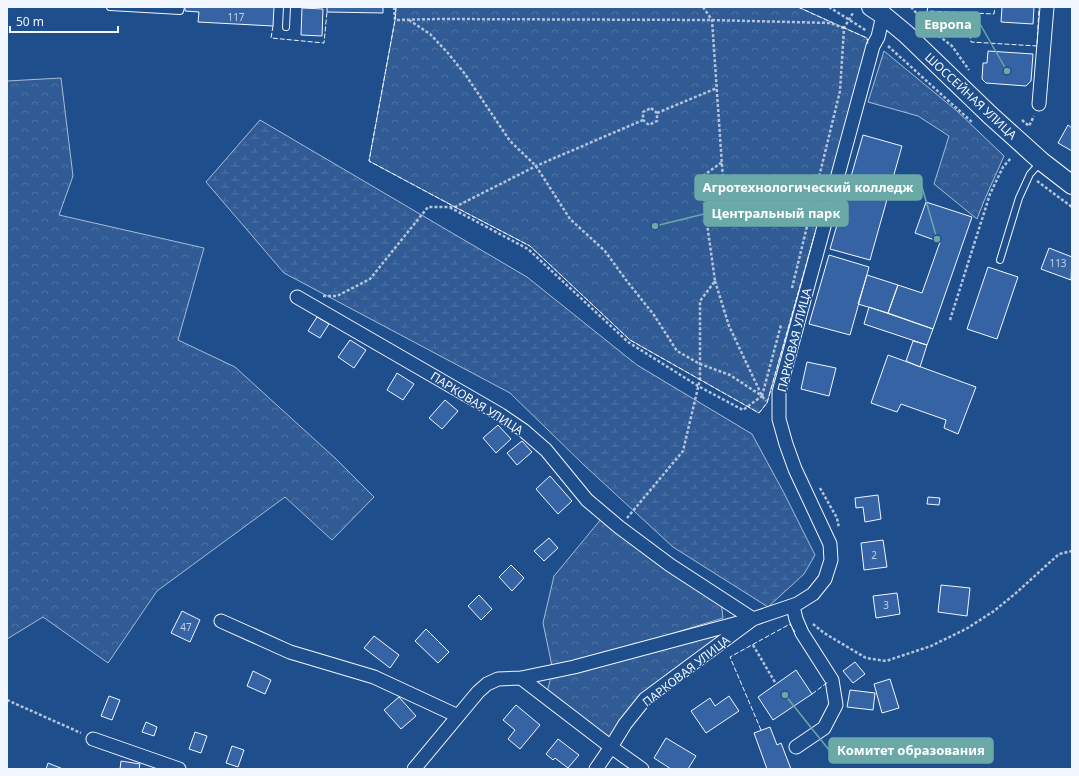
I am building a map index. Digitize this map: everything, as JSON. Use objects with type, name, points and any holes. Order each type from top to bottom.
[{"type":"main road","name":"ШОССЕЙНАЯ УЛИЦА","points":[[880,10],[990,115],[1041,161],[1072,185]]},
{"type":"street","points":[[1039,104],[1047,7]]},
{"type":"street","name":"ПАРКОВАЯ УЛИЦА","points":[[420,766],[458,716],[478,692],[487,684],[498,679],[520,678],[574,668],[753,620],[797,604],[813,594],[825,579],[831,560],[830,544],[795,469],[786,444],[779,419],[779,392],[873,46],[878,37],[880,10]]},
{"type":"street","name":"ПАРКОВАЯ УЛИЦА","points":[[297,297],[501,415],[523,430],[546,450],[587,500],[619,527],[670,565],[753,620]]},
{"type":"street","points":[[793,606],[796,619],[802,633],[832,680],[836,705],[824,728],[796,746]]},
{"type":"street","points":[[221,620],[290,652],[374,677],[458,716]]},
{"type":"street","name":"ПАРКОВАЯ УЛИЦА","points":[[596,769],[624,724],[645,700],[753,620]]},
{"type":"street","points":[[520,678],[642,769]]},
{"type":"street","points":[[93,739],[179,769]]},
{"type":"lane","points":[[110,7],[180,11],[181,7]]},
{"type":"lane","points":[[286,27],[287,7]]},
{"type":"lane","points":[[1000,260],[1018,198],[1030,174],[1041,161]]},
{"type":"path","points":[[394,7],[395,20],[712,20],[830,23],[844,28]]},
{"type":"path","points":[[703,7],[712,20],[723,180]]},
{"type":"path","points":[[828,7],[867,31]]},
{"type":"path","points":[[911,7],[919,20],[952,46],[970,73]]},
{"type":"path","points":[[790,294],[840,90],[844,28],[853,13]]},
{"type":"path","points":[[409,20],[430,34],[465,74],[510,141],[536,166],[570,219],[605,251],[654,315],[677,351],[700,364],[730,375],[762,396]]},
{"type":"path","points":[[657,113],[717,88]]},
{"type":"path","points":[[643,120],[643,112],[651,108],[657,113]]},
{"type":"path","points":[[643,120],[649,125],[657,121],[657,113]]},
{"type":"path","points":[[1018,117],[1029,126]]},
{"type":"path","points":[[297,297],[337,296],[370,279],[428,207],[455,207],[536,166],[643,120]]},
{"type":"path","points":[[950,320],[990,194],[1003,167],[1011,158]]},
{"type":"path","points":[[722,162],[703,176],[705,209],[715,281],[729,326],[762,396]]},
{"type":"path","points":[[449,207],[528,249],[628,342],[698,386],[743,410],[762,396],[782,323]]},
{"type":"path","points":[[619,527],[682,451],[700,379],[700,301],[715,281]]},
{"type":"path","points":[[812,623],[824,633],[866,658],[886,661],[931,646],[966,630],[994,611],[1059,554],[1072,551]]},
{"type":"path","points":[[753,644],[776,684]]},
{"type":"path","points":[[7,700],[93,739]]},
{"type":"green space","points":[[396,7],[798,7],[867,38],[869,46],[767,403],[759,413],[630,340],[530,246],[369,161],[395,20]]},
{"type":"green space","points":[[884,51],[957,111],[1004,156],[977,219],[934,184],[949,136],[918,116],[868,102]]},
{"type":"green space","points":[[61,78],[73,176],[59,215],[204,248],[178,340],[235,367],[335,458],[374,497],[332,540],[285,497],[157,591],[108,663],[43,617],[7,639],[7,81]]},
{"type":"green space","points":[[260,120],[527,277],[637,365],[752,434],[815,555],[804,574],[768,607],[673,547],[585,466],[510,393],[284,273],[206,182]]},
{"type":"green space","points":[[602,518],[645,555],[721,601],[723,618],[625,648],[552,666],[543,623],[554,576]]},
{"type":"green space","points":[[723,633],[609,741],[547,692],[551,677]]},
{"type":"building","points":[[185,7],[274,7],[273,26],[198,22],[199,12],[185,11]]},
{"type":"building","points":[[327,7],[383,7],[383,13],[327,12]]},
{"type":"building","points":[[1002,7],[1034,7],[1033,24],[1001,22]]},
{"type":"building","points":[[302,8],[323,9],[322,36],[301,35]]},
{"type":"building","points":[[988,51],[1033,54],[1031,81],[1026,86],[986,83],[982,79],[983,63],[987,63]]},
{"type":"building","points":[[1068,125],[1072,128],[1072,151],[1058,143]]},
{"type":"building","points":[[863,135],[902,146],[870,260],[830,249]]},
{"type":"building","points":[[926,202],[972,217],[933,329],[888,313],[898,285],[922,293],[940,242],[915,233]]},
{"type":"building","points":[[1049,248],[1072,257],[1071,280],[1041,269]]},
{"type":"building","points":[[829,255],[869,267],[850,335],[809,324]]},
{"type":"building","points":[[988,267],[1018,277],[997,339],[967,329]]},
{"type":"building","points":[[867,275],[898,285],[888,313],[858,304]]},
{"type":"building","points":[[869,307],[933,329],[927,345],[864,324]]},
{"type":"building","points":[[317,317],[329,324],[320,338],[308,331]]},
{"type":"building","points":[[350,340],[366,350],[354,368],[338,357]]},
{"type":"building","points":[[913,341],[927,345],[920,367],[906,361]]},
{"type":"building","points":[[888,355],[976,387],[958,434],[944,428],[946,420],[901,404],[897,412],[871,403]]},
{"type":"building","points":[[807,362],[836,368],[829,396],[801,389]]},
{"type":"building","points":[[397,373],[414,384],[403,400],[387,390]]},
{"type":"building","points":[[445,400],[458,411],[442,429],[429,418]]},
{"type":"building","points":[[498,425],[511,439],[496,453],[483,438]]},
{"type":"building","points":[[522,441],[532,452],[517,465],[507,453]]},
{"type":"building","points":[[550,476],[572,501],[558,514],[536,489]]},
{"type":"building","points":[[878,495],[881,519],[865,522],[863,507],[856,508],[855,498]]},
{"type":"building","points":[[928,497],[940,498],[939,505],[927,504]]},
{"type":"building","points":[[549,538],[558,548],[544,561],[534,551]]},
{"type":"building","points":[[883,540],[887,567],[864,570],[861,543]]},
{"type":"building","points":[[511,565],[524,578],[512,591],[499,577]]},
{"type":"building","points":[[941,585],[970,588],[967,616],[938,612]]},
{"type":"building","points":[[897,593],[900,614],[876,618],[873,596]]},
{"type":"building","points":[[479,595],[492,609],[481,620],[468,606]]},
{"type":"building","points":[[182,611],[200,620],[190,642],[171,633]]},
{"type":"building","points":[[426,629],[449,652],[438,663],[415,641]]},
{"type":"building","points":[[374,636],[399,655],[390,668],[364,648]]},
{"type":"building","points":[[855,662],[865,674],[853,683],[843,671]]},
{"type":"building","points":[[796,670],[812,694],[773,720],[758,697]]},
{"type":"building","points":[[253,671],[271,680],[265,694],[247,686]]},
{"type":"building","points":[[890,679],[899,708],[882,713],[874,684]]},
{"type":"building","points":[[850,690],[875,693],[873,710],[847,707]]},
{"type":"building","points":[[109,696],[120,700],[112,720],[101,716]]},
{"type":"building","points":[[729,696],[739,711],[706,733],[691,711],[710,698],[715,706]]},
{"type":"building","points":[[399,697],[416,716],[401,729],[384,710]]},
{"type":"building","points":[[516,705],[540,725],[520,749],[508,739],[515,730],[503,720]]},
{"type":"building","points":[[146,722],[157,727],[154,736],[142,732]]},
{"type":"building","points":[[770,727],[777,745],[781,743],[791,769],[767,769],[754,733]]},
{"type":"building","points":[[195,732],[207,736],[201,753],[189,749]]},
{"type":"building","points":[[666,738],[696,756],[688,769],[671,769],[654,758]]},
{"type":"building","points":[[558,739],[579,755],[568,768],[555,758],[553,760],[546,754]]},
{"type":"building","points":[[232,746],[244,750],[238,767],[226,763]]},
{"type":"building","points":[[121,761],[140,764],[139,769],[120,769]]},
{"type":"building","points":[[48,763],[63,769],[46,769]]},
{"type":"fence","points":[[396,7],[395,20],[369,161],[530,246],[630,340],[759,413],[767,403],[815,233]]},
{"type":"fence","points":[[798,7],[833,23]]},
{"type":"fence","points":[[928,7],[927,11],[994,14],[995,7]]},
{"type":"fence","points":[[966,13],[971,42],[1037,46],[1039,7]]},
{"type":"fence","points":[[273,26],[271,38],[324,43],[327,12]]},
{"type":"fence","points":[[842,27],[867,38],[868,44]]},
{"type":"fence","points":[[761,730],[730,657],[790,624],[795,632]]},
{"type":"fence","points":[[812,694],[828,682]]},
{"type":"place","name":"Европа","points":[[1007,71]]},
{"type":"place","name":"Центральный парк","points":[[655,226]]},
{"type":"place","name":"Агротехнологический колледж","points":[[937,239]]},
{"type":"place","name":"Комитет образования","points":[[785,695]]}]
